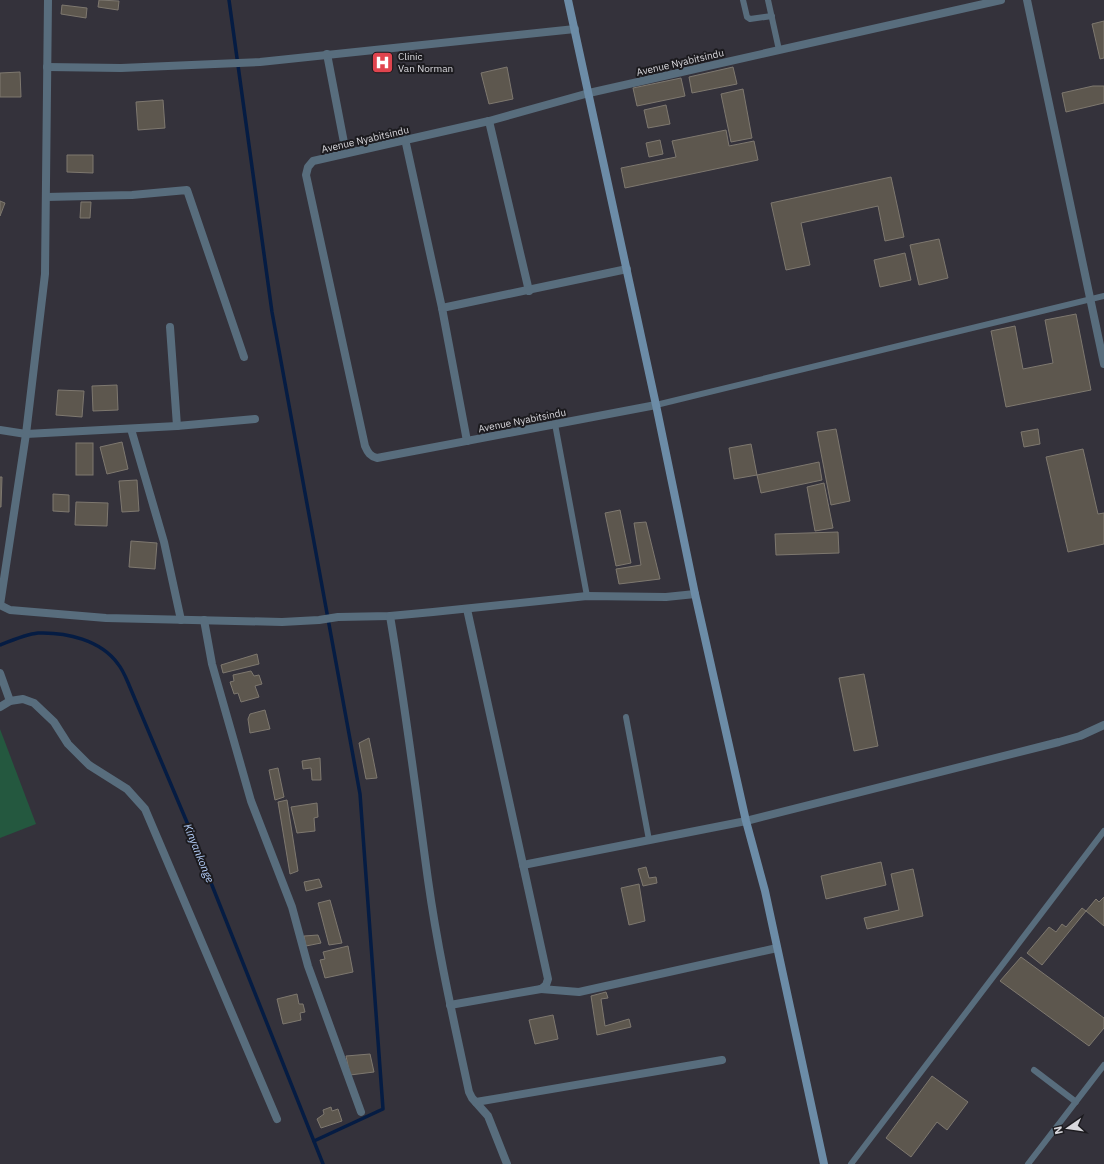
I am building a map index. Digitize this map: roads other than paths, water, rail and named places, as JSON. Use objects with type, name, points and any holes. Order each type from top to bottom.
[{"type":"street","points":[[48,0],[45,274],[26,434],[0,605],[10,610],[106,618],[282,622],[319,620],[338,617],[390,616],[587,596],[666,597],[695,594]]},
{"type":"street","points":[[568,0],[627,269],[695,594],[746,821],[765,891],[824,1164]]},
{"type":"street","name":"Avenue Nyabitsindu","points":[[656,405],[377,458],[372,457],[368,453],[365,446],[306,175],[308,167],[313,161],[404,139],[489,121],[589,93],[1001,0]]},
{"type":"street","points":[[1027,0],[1104,364]]},
{"type":"street","points":[[47,67],[121,68],[260,62],[575,29]]},
{"type":"street","points":[[327,54],[346,153]]},
{"type":"street","points":[[489,121],[529,291]]},
{"type":"street","points":[[404,139],[442,308],[468,440]]},
{"type":"street","points":[[46,197],[132,196],[187,190],[244,358]]},
{"type":"street","points":[[442,308],[529,291],[627,269]]},
{"type":"street","points":[[170,327],[177,426]]},
{"type":"street","points":[[0,430],[26,434],[177,426],[255,419]]},
{"type":"street","points":[[131,429],[164,542],[181,620]]},
{"type":"street","points":[[467,609],[548,979],[546,985],[541,989]]},
{"type":"street","points":[[390,616],[405,702],[428,881],[450,1005],[469,1092],[488,1116],[508,1164]]},
{"type":"street","points":[[204,620],[212,664],[251,801],[292,907],[308,966],[361,1112]]},
{"type":"street","points":[[0,675],[10,701]]},
{"type":"street","points":[[0,707],[10,701],[23,699],[34,703],[54,722],[68,744],[89,765],[127,789],[146,808],[277,1119]]},
{"type":"street","points":[[523,865],[746,821],[1059,742],[1080,736],[1104,725]]},
{"type":"street","points":[[450,1005],[541,989],[579,992],[777,948]]},
{"type":"street","points":[[476,1102],[722,1060]]},
{"type":"lane","points":[[743,0],[747,17],[750,19],[772,16]]},
{"type":"lane","points":[[768,0],[779,50]]},
{"type":"lane","points":[[656,405],[1104,296]]},
{"type":"lane","points":[[555,424],[587,596]]},
{"type":"lane","points":[[626,717],[649,840]]},
{"type":"lane","points":[[851,1164],[1104,831]]},
{"type":"lane","points":[[1028,1164],[1104,1065]]},
{"type":"lane","points":[[1034,1070],[1076,1102]]},
{"type":"waterway","points":[[229,0],[272,312],[360,794],[383,1109],[314,1141]]},
{"type":"waterway","name":"Kinyankonge","points":[[0,645],[24,636],[38,633],[60,634],[93,643],[111,656],[118,664],[127,680],[186,820],[323,1164]]},
{"type":"place","name":"Clinic Van Norman","points":[[382,62]]}]
